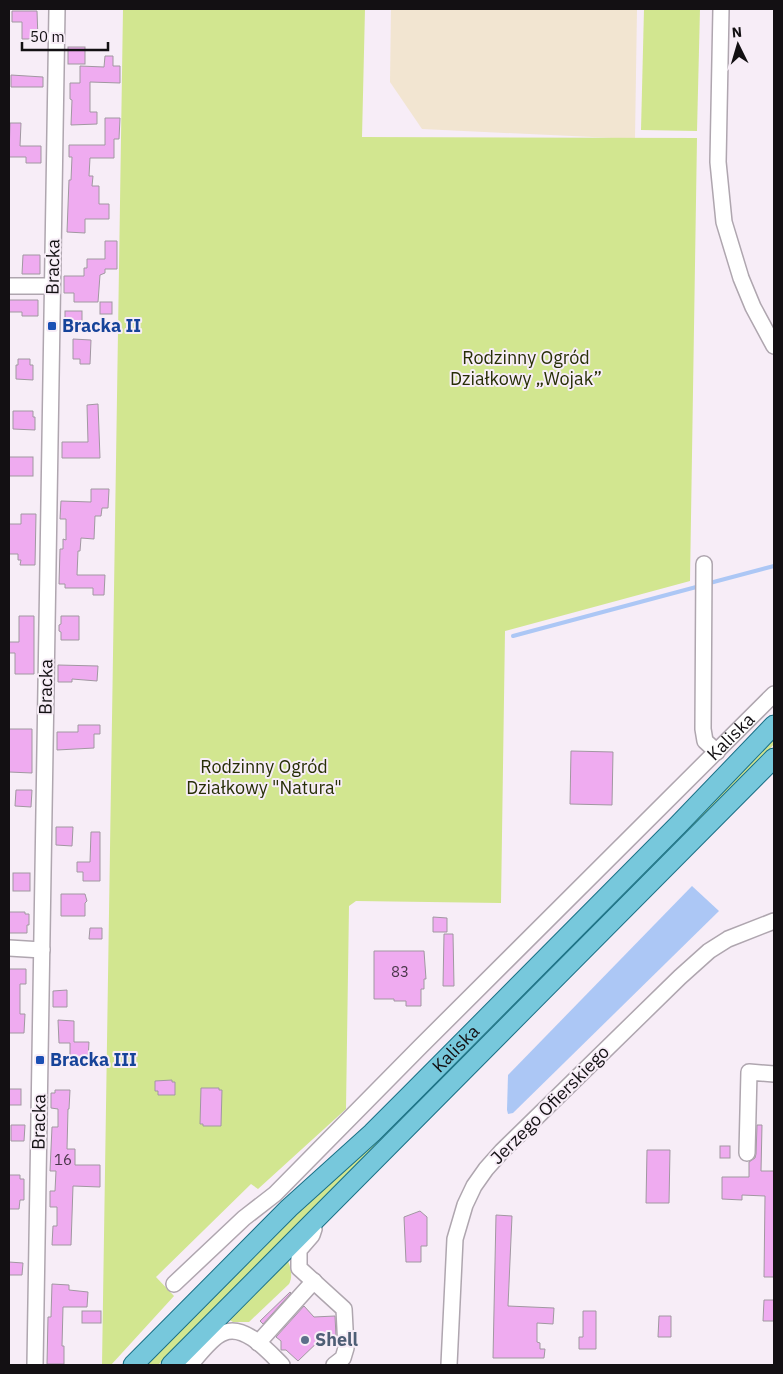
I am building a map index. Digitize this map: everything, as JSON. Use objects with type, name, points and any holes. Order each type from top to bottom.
[{"type":"main road","name":"Kaliska","points":[[132,1365],[290,1208],[372,1134],[678,825],[774,725]]},
{"type":"main road","name":"Kaliska","points":[[171,1365],[774,758]]},
{"type":"street","name":"Bracka","points":[[35,1365],[57,9]]},
{"type":"street","points":[[721,9],[718,162],[724,222],[740,278],[774,346]]},
{"type":"street","points":[[9,286],[52,286]]},
{"type":"street","points":[[704,564],[702,729],[705,741],[717,752]]},
{"type":"street","name":"Kaliska","points":[[174,1284],[244,1218],[275,1194],[774,694]]},
{"type":"street","name":"Jerzego Ofierskiego","points":[[449,1365],[455,1239],[465,1205],[474,1186],[486,1169],[680,976],[709,950],[728,939],[774,921]]},
{"type":"street","points":[[9,948],[42,950]]},
{"type":"street","points":[[747,1153],[749,1072],[774,1074]]},
{"type":"street","points":[[319,1215],[312,1235],[299,1250],[299,1268],[344,1309],[346,1348],[343,1358],[334,1365]]},
{"type":"street","points":[[258,1343],[314,1281]]},
{"type":"street","points":[[190,1365],[203,1358],[219,1336],[227,1331],[251,1337],[258,1343],[272,1363]]},
{"type":"shaded area","points":[[391,9],[637,9],[635,139],[422,129],[390,82]]},
{"type":"green space","name":"Rodzinny Ogród Działkowy \"Natura\"","points":[[123,9],[365,9],[362,137],[697,138],[690,581],[505,631],[501,903],[356,901],[349,906],[346,1109],[258,1189],[251,1184],[156,1277],[174,1296],[111,1365],[102,1365]]},
{"type":"green space","points":[[644,9],[700,9],[697,131],[641,130]]},
{"type":"green space","points":[[774,736],[774,744],[768,751],[158,1365],[141,1365]]},
{"type":"green space","points":[[287,1259],[291,1272],[289,1284],[249,1322],[233,1322],[228,1319]]},
{"type":"water","points":[[692,886],[719,911],[513,1113],[508,1114],[508,1075]]},
{"type":"building","points":[[12,11],[37,11],[38,39],[22,39],[22,22],[12,22]]},
{"type":"building","points":[[68,47],[85,47],[85,64],[68,64]]},
{"type":"building","points":[[105,56],[113,56],[113,66],[120,66],[120,83],[90,82],[90,112],[97,112],[97,124],[71,125],[72,100],[70,99],[70,83],[80,83],[80,66],[104,67]]},
{"type":"building","points":[[11,75],[43,77],[43,87],[11,87]]},
{"type":"building","points":[[105,118],[120,118],[119,139],[114,139],[114,158],[90,158],[89,176],[93,176],[92,186],[99,186],[99,204],[109,204],[109,219],[85,219],[85,233],[67,232],[72,157],[69,157],[69,145],[105,145]]},
{"type":"building","points":[[10,123],[21,123],[20,146],[41,146],[41,163],[26,163],[26,157],[9,157]]},
{"type":"building","points":[[105,241],[117,241],[117,269],[105,269],[105,273],[100,275],[98,302],[74,302],[74,293],[64,293],[64,276],[84,276],[84,268],[87,268],[87,259],[105,259]]},
{"type":"building","points":[[23,255],[40,255],[40,274],[22,274]]},
{"type":"building","points":[[9,300],[38,300],[38,316],[22,316],[22,312],[9,312]]},
{"type":"building","points":[[100,302],[112,302],[112,314],[100,314]]},
{"type":"building","points":[[65,311],[82,311],[82,329],[65,329]]},
{"type":"building","points":[[73,339],[91,340],[90,364],[80,364],[80,359],[73,359]]},
{"type":"building","points":[[18,359],[30,359],[30,365],[33,365],[33,380],[16,379]]},
{"type":"building","points":[[98,404],[100,458],[62,458],[62,442],[88,442],[87,405]]},
{"type":"building","points":[[13,411],[33,411],[35,430],[13,429]]},
{"type":"building","points":[[9,457],[33,457],[33,476],[9,476]]},
{"type":"building","points":[[91,489],[109,489],[108,508],[102,508],[101,516],[95,516],[94,539],[81,538],[80,551],[78,551],[77,575],[105,575],[104,595],[93,595],[93,588],[65,588],[65,584],[59,584],[60,549],[63,549],[63,539],[66,540],[66,519],[60,519],[61,501],[91,502]]},
{"type":"building","points":[[21,514],[36,514],[35,565],[20,565],[21,560],[18,560],[18,554],[9,554],[9,524],[21,524]]},
{"type":"building","points":[[19,616],[34,616],[34,674],[15,674],[15,653],[9,653],[9,642],[19,642]]},
{"type":"building","points":[[61,616],[79,616],[79,640],[61,640],[59,625],[61,624]]},
{"type":"building","points":[[58,665],[98,666],[97,681],[72,679],[72,682],[58,682]]},
{"type":"building","points":[[78,725],[100,725],[100,734],[94,734],[94,748],[57,750],[57,732],[78,732]]},
{"type":"building","points":[[9,729],[32,729],[32,773],[9,772]]},
{"type":"building","points":[[571,751],[613,752],[612,805],[570,804]]},
{"type":"building","points":[[16,790],[32,790],[31,807],[15,806]]},
{"type":"building","points":[[56,827],[73,827],[72,846],[56,845]]},
{"type":"building","points":[[91,832],[100,832],[100,881],[83,881],[83,872],[77,872],[77,862],[90,862]]},
{"type":"building","points":[[13,873],[30,873],[30,891],[13,891]]},
{"type":"building","points":[[61,894],[85,894],[87,901],[85,903],[85,916],[61,916]]},
{"type":"building","points":[[9,912],[25,912],[25,914],[29,914],[27,933],[9,933]]},
{"type":"building","points":[[433,917],[447,918],[447,932],[433,932]]},
{"type":"building","points":[[90,928],[102,928],[102,939],[89,939]]},
{"type":"building","points":[[444,934],[453,934],[454,986],[443,986]]},
{"type":"building","points":[[374,951],[424,951],[426,979],[424,979],[424,989],[421,989],[421,1006],[406,1006],[406,1001],[394,1001],[394,999],[374,999]]},
{"type":"building","points":[[9,969],[26,969],[26,984],[20,984],[20,1014],[25,1014],[24,1033],[9,1033]]},
{"type":"building","points":[[67,990],[67,1007],[53,1007],[53,991]]},
{"type":"building","points":[[58,1020],[74,1021],[74,1042],[89,1042],[88,1060],[70,1060],[70,1043],[59,1043]]},
{"type":"building","points":[[172,1080],[172,1082],[175,1082],[175,1095],[158,1095],[158,1091],[155,1091],[155,1081]]},
{"type":"building","points":[[201,1088],[219,1088],[219,1090],[222,1090],[221,1126],[203,1126],[203,1124],[200,1124]]},
{"type":"building","points":[[9,1089],[21,1089],[21,1105],[9,1105]]},
{"type":"building","points":[[55,1090],[70,1090],[67,1149],[75,1149],[75,1165],[100,1165],[100,1187],[73,1186],[71,1245],[52,1245],[53,1226],[57,1226],[57,1207],[50,1207],[50,1191],[55,1191],[56,1171],[50,1171],[52,1127],[58,1127],[58,1109],[51,1108],[51,1093],[55,1093]]},
{"type":"building","points":[[11,1125],[25,1125],[24,1141],[11,1141]]},
{"type":"building","points":[[757,1125],[762,1125],[761,1171],[774,1171],[774,1277],[764,1277],[765,1196],[742,1195],[742,1200],[722,1199],[722,1177],[749,1177],[749,1162],[755,1158],[756,1154]]},
{"type":"building","points":[[720,1146],[730,1146],[730,1158],[720,1158]]},
{"type":"building","points":[[647,1150],[670,1150],[669,1203],[646,1203]]},
{"type":"building","points":[[9,1175],[20,1175],[20,1179],[24,1179],[24,1200],[20,1200],[19,1209],[9,1209]]},
{"type":"building","points":[[420,1211],[427,1217],[427,1246],[421,1246],[421,1262],[406,1262],[404,1217]]},
{"type":"building","points":[[496,1215],[512,1216],[508,1306],[554,1308],[553,1324],[537,1323],[537,1342],[540,1343],[540,1349],[545,1349],[544,1358],[493,1358]]},
{"type":"building","points":[[9,1262],[23,1263],[22,1275],[9,1275]]},
{"type":"building","points":[[52,1284],[69,1285],[69,1290],[88,1292],[87,1307],[63,1307],[62,1346],[64,1346],[64,1364],[47,1364],[48,1317],[51,1317]]},
{"type":"building","points":[[291,1293],[263,1324],[260,1321]]},
{"type":"building","points":[[764,1300],[774,1300],[774,1321],[763,1321]]},
{"type":"building","name":"Shell","points":[[304,1306],[314,1317],[335,1316],[336,1336],[323,1337],[298,1361],[286,1350],[281,1350],[281,1341],[276,1337]]},
{"type":"building","points":[[82,1311],[101,1311],[101,1323],[82,1323]]},
{"type":"building","points":[[583,1311],[596,1311],[596,1349],[579,1349],[579,1337],[583,1337]]},
{"type":"building","points":[[659,1316],[671,1316],[671,1337],[658,1337]]},
{"type":"waterway","points":[[706,584],[774,566]]},
{"type":"waterway","points":[[513,636],[700,586]]},
{"type":"place","name":"Bracka II","points":[[52,326]]},
{"type":"place","name":"Bracka III","points":[[40,1060]]},
{"type":"place","name":"Shell","points":[[305,1340]]},
{"type":"park label","name":"Rodzinny Ogród Działkowy „Wojak”","points":[[526,368]]}]
